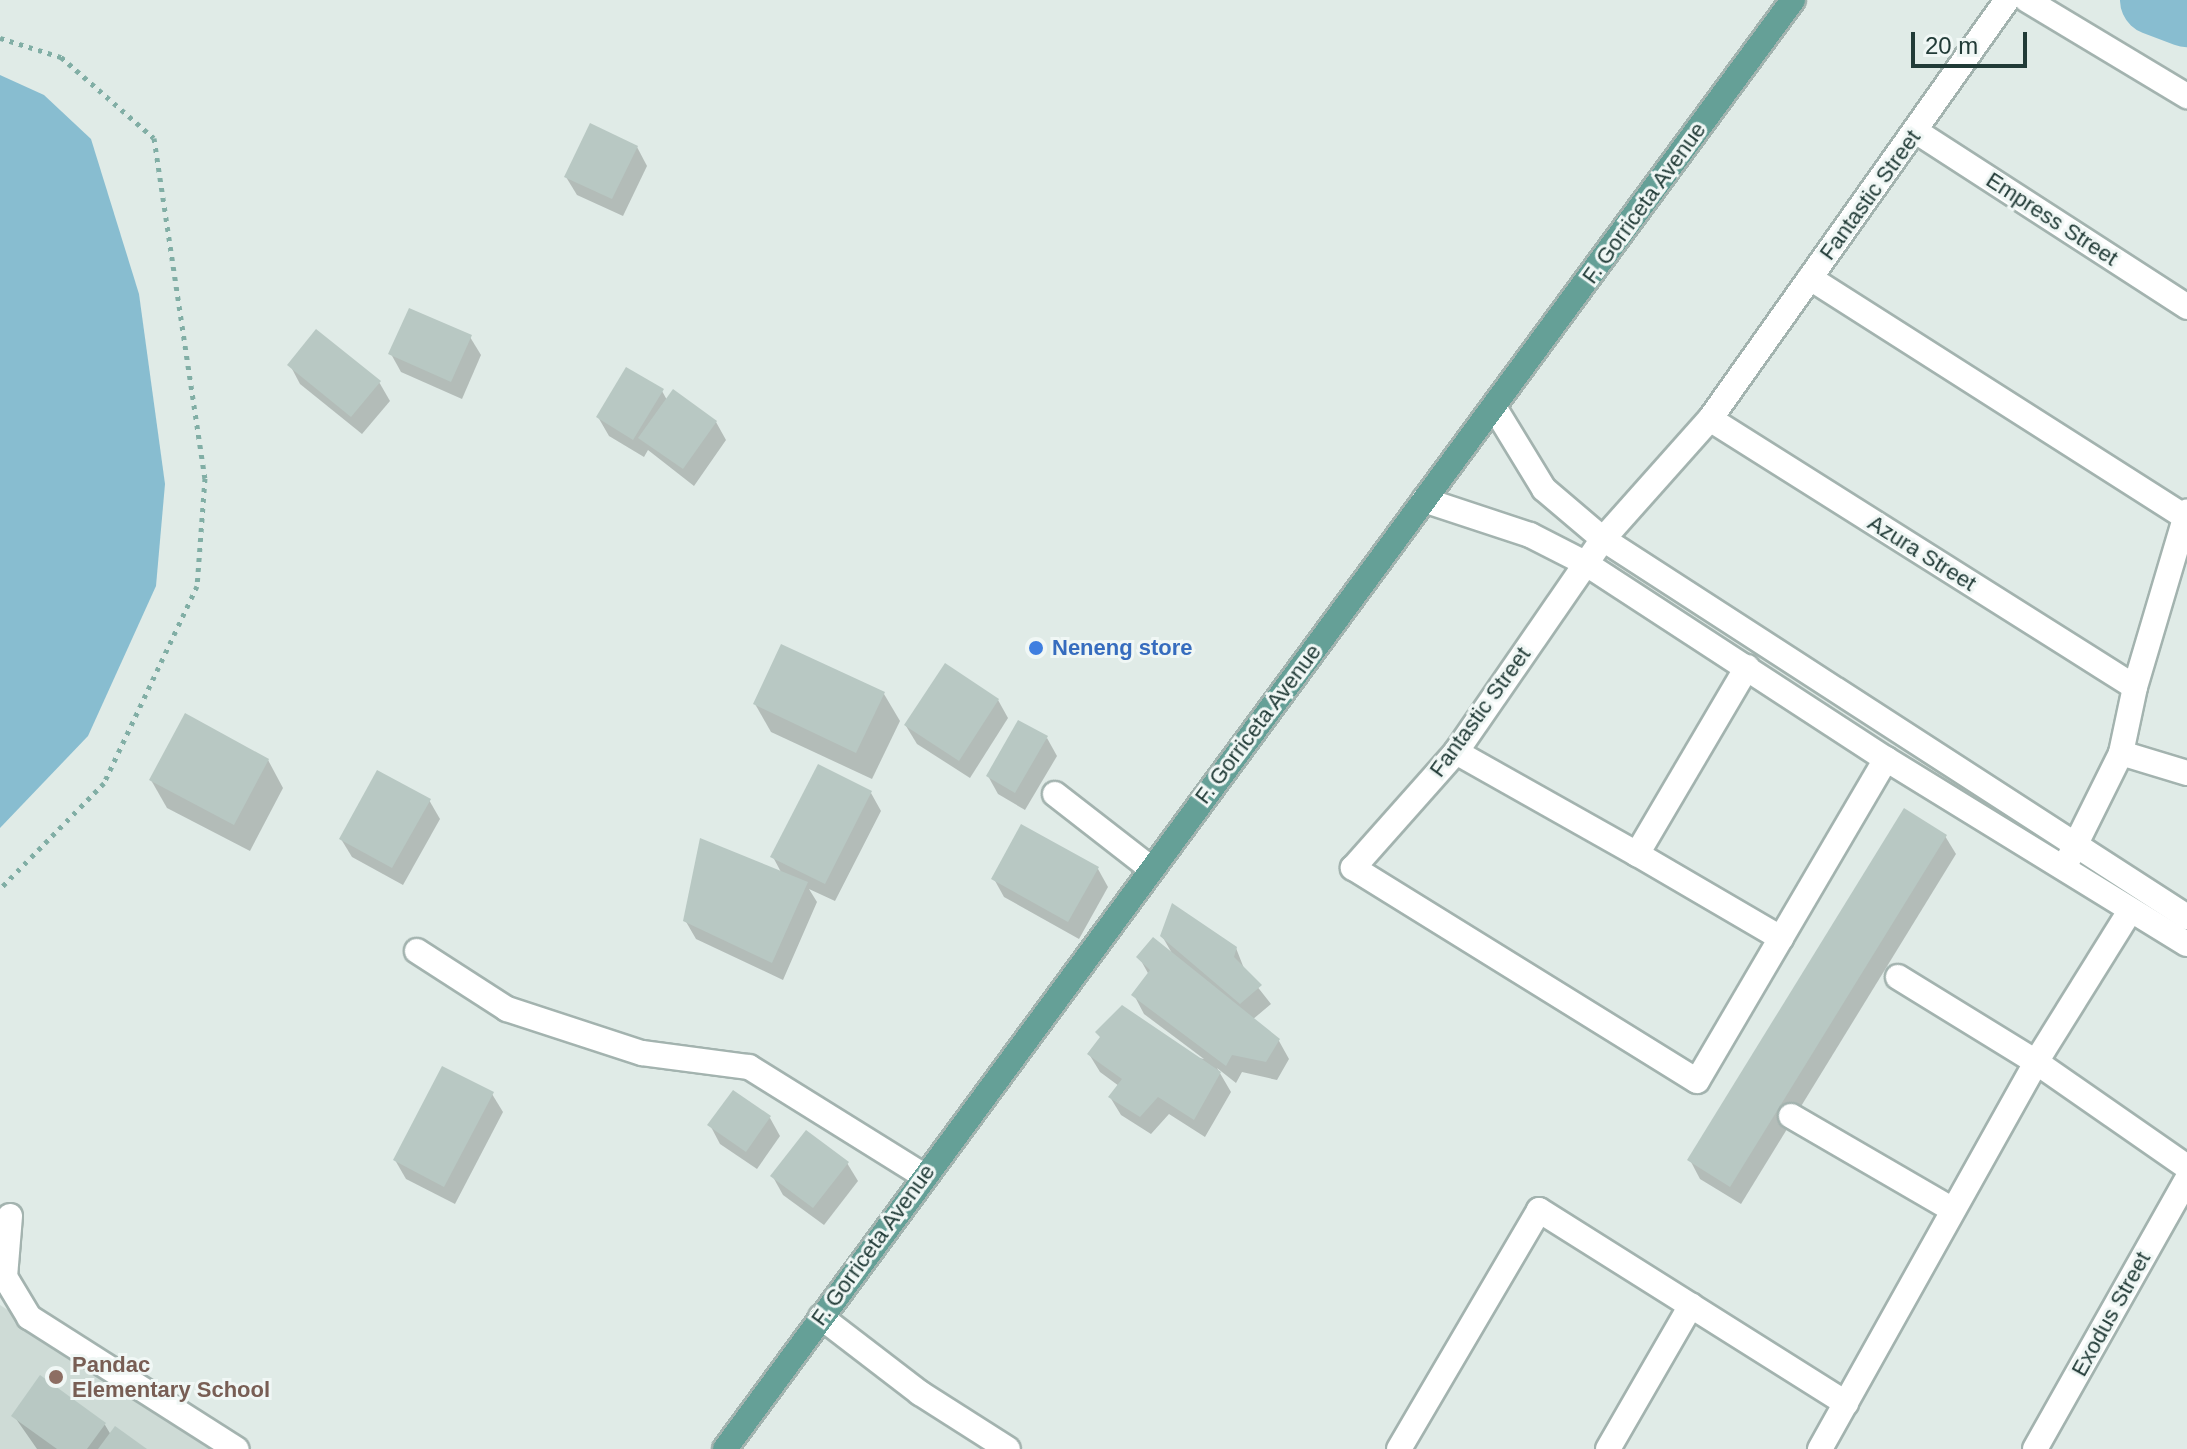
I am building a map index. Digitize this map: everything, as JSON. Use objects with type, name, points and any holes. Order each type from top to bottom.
[{"type":"main road","name":"F. Gorriceta Avenue","points":[[725,1449],[1150,868],[1793,0]]},
{"type":"street","name":"Fantastic Street","points":[[1886,759],[1705,1074],[1697,1081],[1685,1077],[1354,872],[1355,861],[1456,752],[1603,539],[1710,419],[1917,132],[2007,0]]},
{"type":"street","points":[[2027,0],[2187,96]]},
{"type":"street","name":"Empress Street","points":[[1917,132],[2187,307]]},
{"type":"street","points":[[1810,278],[2186,514],[2135,687],[2121,753],[2070,858]]},
{"type":"street","points":[[1494,407],[1544,489],[1603,539],[2070,858],[2130,911],[2187,944]]},
{"type":"street","name":"Azura Street","points":[[1710,419],[2135,687]]},
{"type":"street","points":[[1424,500],[1530,535],[1585,563],[1886,759],[2187,917]]},
{"type":"street","points":[[1637,854],[1747,667]]},
{"type":"street","points":[[1456,752],[1781,938]]},
{"type":"street","points":[[2121,753],[2187,773]]},
{"type":"street","points":[[1055,794],[1150,868]]},
{"type":"street","points":[[1820,1449],[2036,1062],[2130,911]]},
{"type":"street","points":[[417,951],[507,1009],[642,1053],[749,1067],[924,1176]]},
{"type":"street","points":[[1898,977],[2036,1062],[2187,1167]]},
{"type":"street","points":[[1791,1116],[1953,1210]]},
{"type":"street","name":"Exodus Street","points":[[2035,1449],[2187,1179]]},
{"type":"street","points":[[1399,1449],[1539,1210],[1846,1403]]},
{"type":"street","points":[[10,1216],[5,1277],[29,1317],[236,1449]]},
{"type":"street","points":[[1608,1449],[1691,1305]]},
{"type":"street","points":[[821,1317],[920,1393],[1008,1449]]},
{"type":"path","points":[[0,38],[61,57],[154,138],[205,478],[197,586],[104,783],[0,889]]},
{"type":"shaded area","name":"Pandac Elementary School","points":[[0,1305],[223,1449],[0,1449]]},
{"type":"water","points":[[0,75],[44,95],[91,139],[139,294],[165,484],[156,586],[88,736],[0,828]]},
{"type":"building","points":[[590,123],[638,146],[612,199],[564,177]]},
{"type":"building","points":[[409,308],[472,335],[451,382],[388,354]]},
{"type":"building","points":[[316,329],[381,381],[351,417],[287,365]]},
{"type":"building","points":[[626,367],[664,389],[633,440],[596,417]]},
{"type":"building","points":[[673,389],[717,421],[683,469],[638,438]]},
{"type":"building","points":[[781,644],[885,692],[856,753],[753,704]]},
{"type":"building","points":[[945,663],[999,699],[959,761],[904,725]]},
{"type":"building","points":[[185,713],[269,759],[234,825],[149,780]]},
{"type":"building","points":[[1018,720],[1048,736],[1015,793],[986,776]]},
{"type":"building","points":[[818,764],[872,791],[825,884],[770,857]]},
{"type":"building","points":[[377,770],[431,799],[392,868],[339,839]]},
{"type":"building","points":[[1904,808],[1947,835],[1730,1187],[1687,1160]]},
{"type":"building","points":[[1021,824],[1099,867],[1068,922],[991,879]]},
{"type":"building","points":[[700,838],[808,882],[772,963],[683,921]]},
{"type":"building","points":[[1172,903],[1237,947],[1234,957],[1262,985],[1240,1004],[1160,936]]},
{"type":"building","points":[[1153,937],[1280,1039],[1266,1062],[1232,1055],[1226,1066],[1131,995],[1150,970],[1136,957]]},
{"type":"building","points":[[1122,1005],[1221,1072],[1194,1120],[1158,1097],[1140,1117],[1108,1097],[1122,1079],[1087,1054],[1100,1037],[1095,1032]]},
{"type":"building","points":[[442,1066],[494,1092],[444,1187],[393,1160]]},
{"type":"building","points":[[733,1090],[771,1116],[746,1152],[707,1125]]},
{"type":"building","points":[[806,1130],[849,1162],[813,1208],[770,1176]]},
{"type":"building","points":[[40,1375],[106,1423],[87,1449],[57,1449],[11,1416]]},
{"type":"building","points":[[115,1426],[147,1449],[98,1449]]},
{"type":"waterway","points":[[2155,0],[2187,12]]},
{"type":"place","name":"Neneng store","points":[[1036,648]]},
{"type":"place","name":"Pandac Elementary School","points":[[56,1377]]}]
